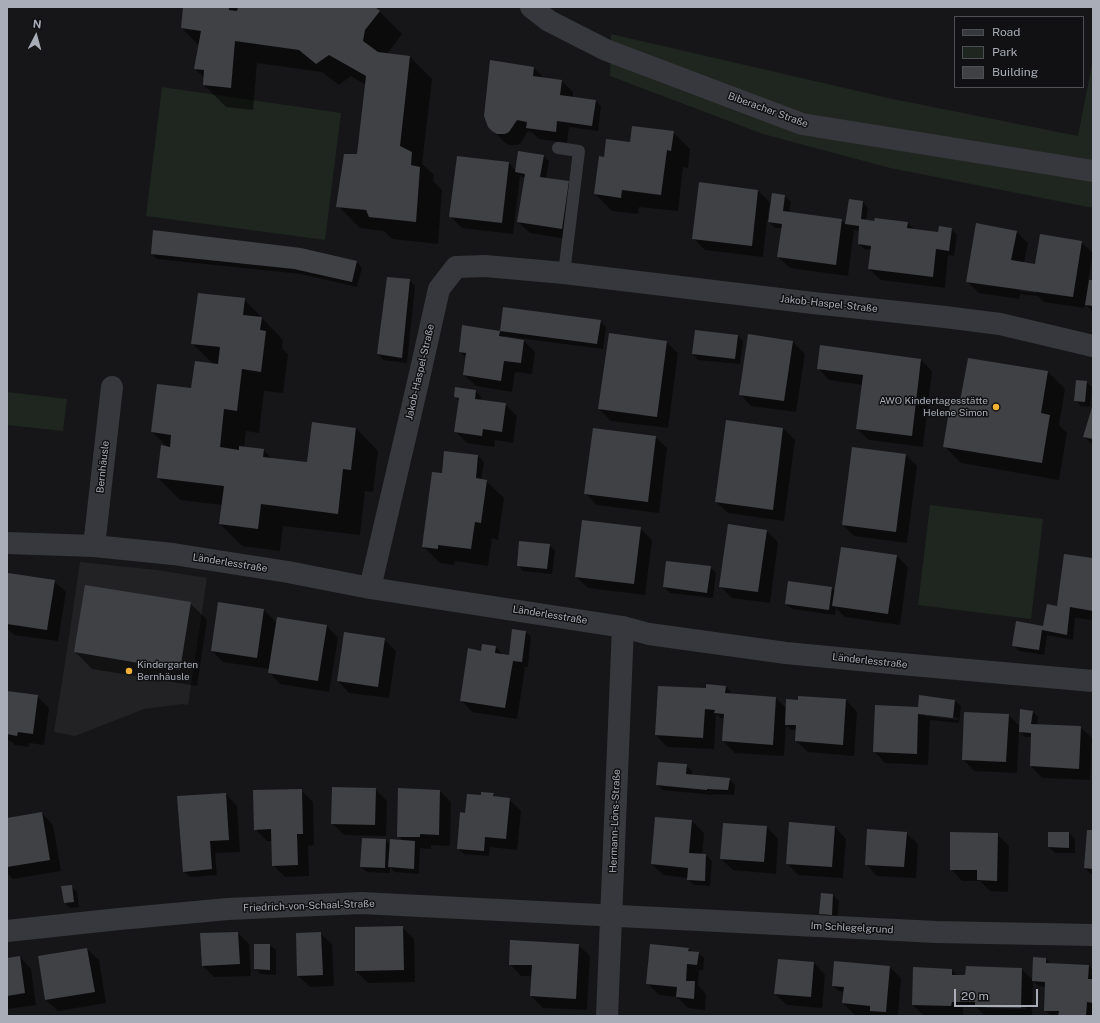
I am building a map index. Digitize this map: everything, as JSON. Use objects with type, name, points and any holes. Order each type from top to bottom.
[{"type":"street","name":"Biberacher Straße","points":[[531,7],[549,21],[606,50],[802,124],[1093,171]]},
{"type":"street","name":"Jakob-Haspel-Straße","points":[[370,588],[419,378],[438,289],[456,267],[485,266],[564,273],[715,292],[945,317],[1000,324],[1093,346]]},
{"type":"street","name":"Bernhäusle","points":[[94,546],[112,387]]},
{"type":"street","name":"Länderlesstraße","points":[[7,542],[94,546],[173,554],[288,572],[370,588],[623,627],[649,634],[786,653],[1093,681]]},
{"type":"street","name":"Hermann-Löns-Straße","points":[[607,1016],[623,627]]},
{"type":"street","name":"Friedrich-von-Schaal-Straße","points":[[7,931],[119,918],[220,910],[361,903],[611,916]]},
{"type":"street","name":"Im Schlegelgrund","points":[[611,916],[936,932],[1093,935]]},
{"type":"lane","points":[[558,148],[579,151],[564,273]]},
{"type":"shaded area","name":"Kindergarten Bernhäusle","points":[[80,562],[157,570],[207,578],[188,705],[183,704],[144,709],[75,736],[54,732]]},
{"type":"green space","points":[[611,34],[888,98],[1078,136],[1093,59],[1093,208],[890,168],[763,134],[610,76]]},
{"type":"green space","points":[[162,87],[341,113],[325,240],[146,216]]},
{"type":"green space","points":[[7,392],[67,399],[63,431],[7,425]]},
{"type":"green space","points":[[930,505],[1043,519],[1031,619],[918,605]]},
{"type":"building","points":[[183,7],[229,7],[229,10],[237,11],[238,7],[375,7],[380,11],[365,30],[363,41],[378,52],[410,56],[400,146],[412,152],[411,165],[420,167],[416,222],[369,217],[366,210],[336,207],[344,154],[357,154],[366,76],[329,55],[316,64],[299,50],[235,41],[231,88],[203,85],[204,70],[194,69],[201,31],[181,28]]},
{"type":"building","points":[[490,60],[534,67],[533,76],[562,80],[560,95],[596,100],[592,126],[557,121],[556,132],[526,128],[527,122],[517,120],[509,132],[505,134],[497,134],[492,131],[488,127],[484,116]]},
{"type":"building","points":[[632,126],[674,131],[671,151],[667,150],[661,195],[622,190],[621,198],[594,194],[599,156],[604,157],[606,139],[630,142]]},
{"type":"building","points":[[518,151],[544,155],[540,177],[569,181],[562,229],[517,222],[525,174],[515,172]]},
{"type":"building","points":[[457,156],[509,162],[502,223],[449,217]]},
{"type":"building","points":[[699,182],[758,190],[752,246],[692,239]]},
{"type":"building","points":[[772,193],[785,195],[783,211],[842,219],[836,265],[777,257],[782,224],[768,222]]},
{"type":"building","points":[[849,199],[863,201],[861,219],[874,221],[875,218],[908,222],[907,228],[938,232],[939,226],[952,228],[949,251],[936,249],[933,277],[868,269],[871,246],[858,244],[859,226],[845,224]]},
{"type":"building","points":[[976,223],[1017,231],[1011,260],[1035,264],[1040,234],[1082,241],[1073,297],[966,282]]},
{"type":"building","points":[[153,230],[301,248],[357,261],[352,282],[294,269],[151,254]]},
{"type":"building","points":[[387,277],[410,279],[402,358],[377,354]]},
{"type":"building","points":[[1089,280],[1093,280],[1093,306],[1085,305]]},
{"type":"building","points":[[198,293],[245,298],[243,315],[262,317],[260,330],[266,331],[261,372],[242,369],[237,411],[224,409],[220,447],[239,450],[239,446],[264,449],[263,457],[307,462],[312,422],[356,428],[351,470],[343,469],[338,514],[261,504],[258,529],[219,524],[224,486],[157,478],[161,445],[170,447],[171,435],[151,432],[157,384],[191,388],[195,361],[218,364],[220,347],[191,344]]},
{"type":"building","points":[[503,307],[601,320],[597,344],[500,331]]},
{"type":"building","points":[[462,325],[500,331],[499,336],[524,340],[521,363],[504,361],[501,381],[463,375],[466,353],[459,352]]},
{"type":"building","points":[[695,330],[738,335],[735,359],[692,354]]},
{"type":"building","points":[[609,333],[667,341],[657,417],[598,409]]},
{"type":"building","points":[[748,334],[793,341],[784,401],[739,395]]},
{"type":"building","points":[[820,345],[921,359],[912,436],[856,429],[863,375],[817,369]]},
{"type":"building","name":"AWO Kindertagesstätte Helene Simon","points":[[968,358],[1048,371],[1041,413],[1050,415],[1042,463],[943,447],[951,399],[960,401]]},
{"type":"building","points":[[1076,380],[1087,381],[1085,402],[1074,401]]},
{"type":"building","points":[[455,387],[476,390],[475,399],[506,403],[502,432],[483,429],[482,436],[454,432],[459,398],[454,397]]},
{"type":"building","points":[[1093,404],[1093,439],[1083,437]]},
{"type":"building","points":[[726,420],[783,428],[773,510],[715,502]]},
{"type":"building","points":[[593,428],[656,436],[648,502],[584,494]]},
{"type":"building","points":[[852,447],[906,454],[896,532],[842,525]]},
{"type":"building","points":[[444,451],[478,455],[476,478],[487,480],[481,523],[475,522],[471,549],[438,545],[438,549],[422,547],[432,472],[442,473]]},
{"type":"building","points":[[582,520],[641,527],[634,584],[575,577]]},
{"type":"building","points":[[728,524],[767,530],[758,592],[719,587]]},
{"type":"building","points":[[519,541],[550,544],[547,569],[517,566]]},
{"type":"building","points":[[841,547],[897,555],[888,614],[832,606]]},
{"type":"building","points":[[1064,554],[1093,558],[1093,611],[1070,607],[1067,635],[1042,630],[1039,650],[1012,646],[1016,621],[1043,626],[1047,604],[1057,606]]},
{"type":"building","points":[[666,561],[711,566],[707,593],[663,587]]},
{"type":"building","points":[[8,573],[55,580],[47,630],[7,624]]},
{"type":"building","points":[[788,581],[832,587],[829,610],[785,604]]},
{"type":"building","points":[[85,585],[191,602],[180,670],[74,652]]},
{"type":"building","points":[[218,602],[264,609],[257,658],[211,651]]},
{"type":"building","points":[[277,617],[327,625],[318,681],[268,673]]},
{"type":"building","points":[[512,629],[526,631],[522,662],[513,661],[505,708],[460,701],[468,648],[481,651],[482,644],[496,646],[495,653],[509,655]]},
{"type":"building","points":[[344,632],[385,638],[378,687],[337,681]]},
{"type":"building","points":[[706,684],[726,686],[725,693],[776,697],[773,745],[722,741],[724,714],[714,713],[715,710],[705,709],[703,738],[655,735],[658,686],[706,688]]},
{"type":"building","points":[[7,691],[38,695],[33,734],[18,732],[17,736],[7,734]]},
{"type":"building","points":[[919,695],[955,700],[953,718],[918,714],[917,754],[873,752],[875,705],[918,707]]},
{"type":"building","points":[[798,696],[846,699],[843,745],[795,741],[796,725],[785,725],[786,699],[798,700]]},
{"type":"building","points":[[1020,709],[1033,711],[1031,724],[1081,726],[1079,769],[1030,766],[1031,733],[1019,732]]},
{"type":"building","points":[[964,712],[1009,714],[1006,762],[962,760]]},
{"type":"building","points":[[658,762],[687,764],[686,774],[730,778],[728,790],[707,790],[656,785]]},
{"type":"building","points":[[332,787],[376,788],[375,825],[331,824]]},
{"type":"building","points":[[398,788],[440,790],[439,835],[420,834],[420,837],[397,837]]},
{"type":"building","points":[[302,789],[303,834],[297,834],[298,865],[272,866],[271,829],[254,830],[253,790]]},
{"type":"building","points":[[481,792],[494,793],[493,796],[510,798],[506,839],[485,837],[484,851],[457,849],[460,812],[465,813],[467,794],[481,795]]},
{"type":"building","points":[[226,793],[229,840],[210,841],[212,869],[183,872],[177,796]]},
{"type":"building","points":[[42,812],[50,860],[7,867],[7,818]]},
{"type":"building","points":[[655,817],[692,820],[689,853],[706,854],[705,881],[687,880],[688,868],[651,864]]},
{"type":"building","points":[[789,822],[835,826],[832,867],[786,864]]},
{"type":"building","points":[[723,823],[767,826],[764,862],[720,859]]},
{"type":"building","points":[[867,829],[907,832],[904,867],[865,865]]},
{"type":"building","points":[[1087,830],[1093,830],[1093,869],[1084,868]]},
{"type":"building","points":[[950,832],[998,833],[997,881],[977,880],[977,870],[950,870]]},
{"type":"building","points":[[1048,832],[1069,832],[1069,848],[1048,847]]},
{"type":"building","points":[[362,838],[386,839],[385,868],[360,867]]},
{"type":"building","points":[[390,839],[415,841],[414,869],[388,867]]},
{"type":"building","points":[[72,885],[74,902],[64,903],[61,886]]},
{"type":"building","points":[[821,893],[833,894],[832,915],[819,914]]},
{"type":"building","points":[[403,926],[404,970],[355,971],[355,927]]},
{"type":"building","points":[[238,932],[240,964],[202,966],[200,933]]},
{"type":"building","points":[[321,932],[323,975],[297,976],[296,933]]},
{"type":"building","points":[[510,940],[579,944],[576,999],[530,996],[532,965],[509,965]]},
{"type":"building","points":[[254,944],[270,944],[270,970],[254,969]]},
{"type":"building","points":[[650,944],[689,948],[688,951],[699,952],[697,965],[687,964],[686,981],[695,981],[694,999],[676,997],[677,987],[646,984]]},
{"type":"building","points":[[87,948],[95,992],[45,1000],[38,956]]},
{"type":"building","points":[[20,956],[25,993],[7,996],[7,958]]},
{"type":"building","points":[[1033,957],[1046,958],[1046,963],[1089,965],[1088,979],[1093,979],[1093,1003],[1087,1002],[1086,1016],[1058,1016],[1059,1011],[1044,1011],[1045,982],[1032,981]]},
{"type":"building","points":[[778,959],[814,962],[811,997],[774,994]]},
{"type":"building","points":[[834,961],[890,966],[886,1012],[870,1011],[870,1006],[842,1003],[844,987],[832,986]]},
{"type":"building","points":[[966,966],[1022,968],[1021,1008],[975,1007],[975,1002],[952,1002],[951,1006],[912,1005],[913,967],[952,969],[952,975],[965,975]]},
{"type":"place","name":"AWO Kindertagesstätte Helene Simon","points":[[996,407]]},
{"type":"place","name":"Kindergarten Bernhäusle","points":[[129,671]]}]
